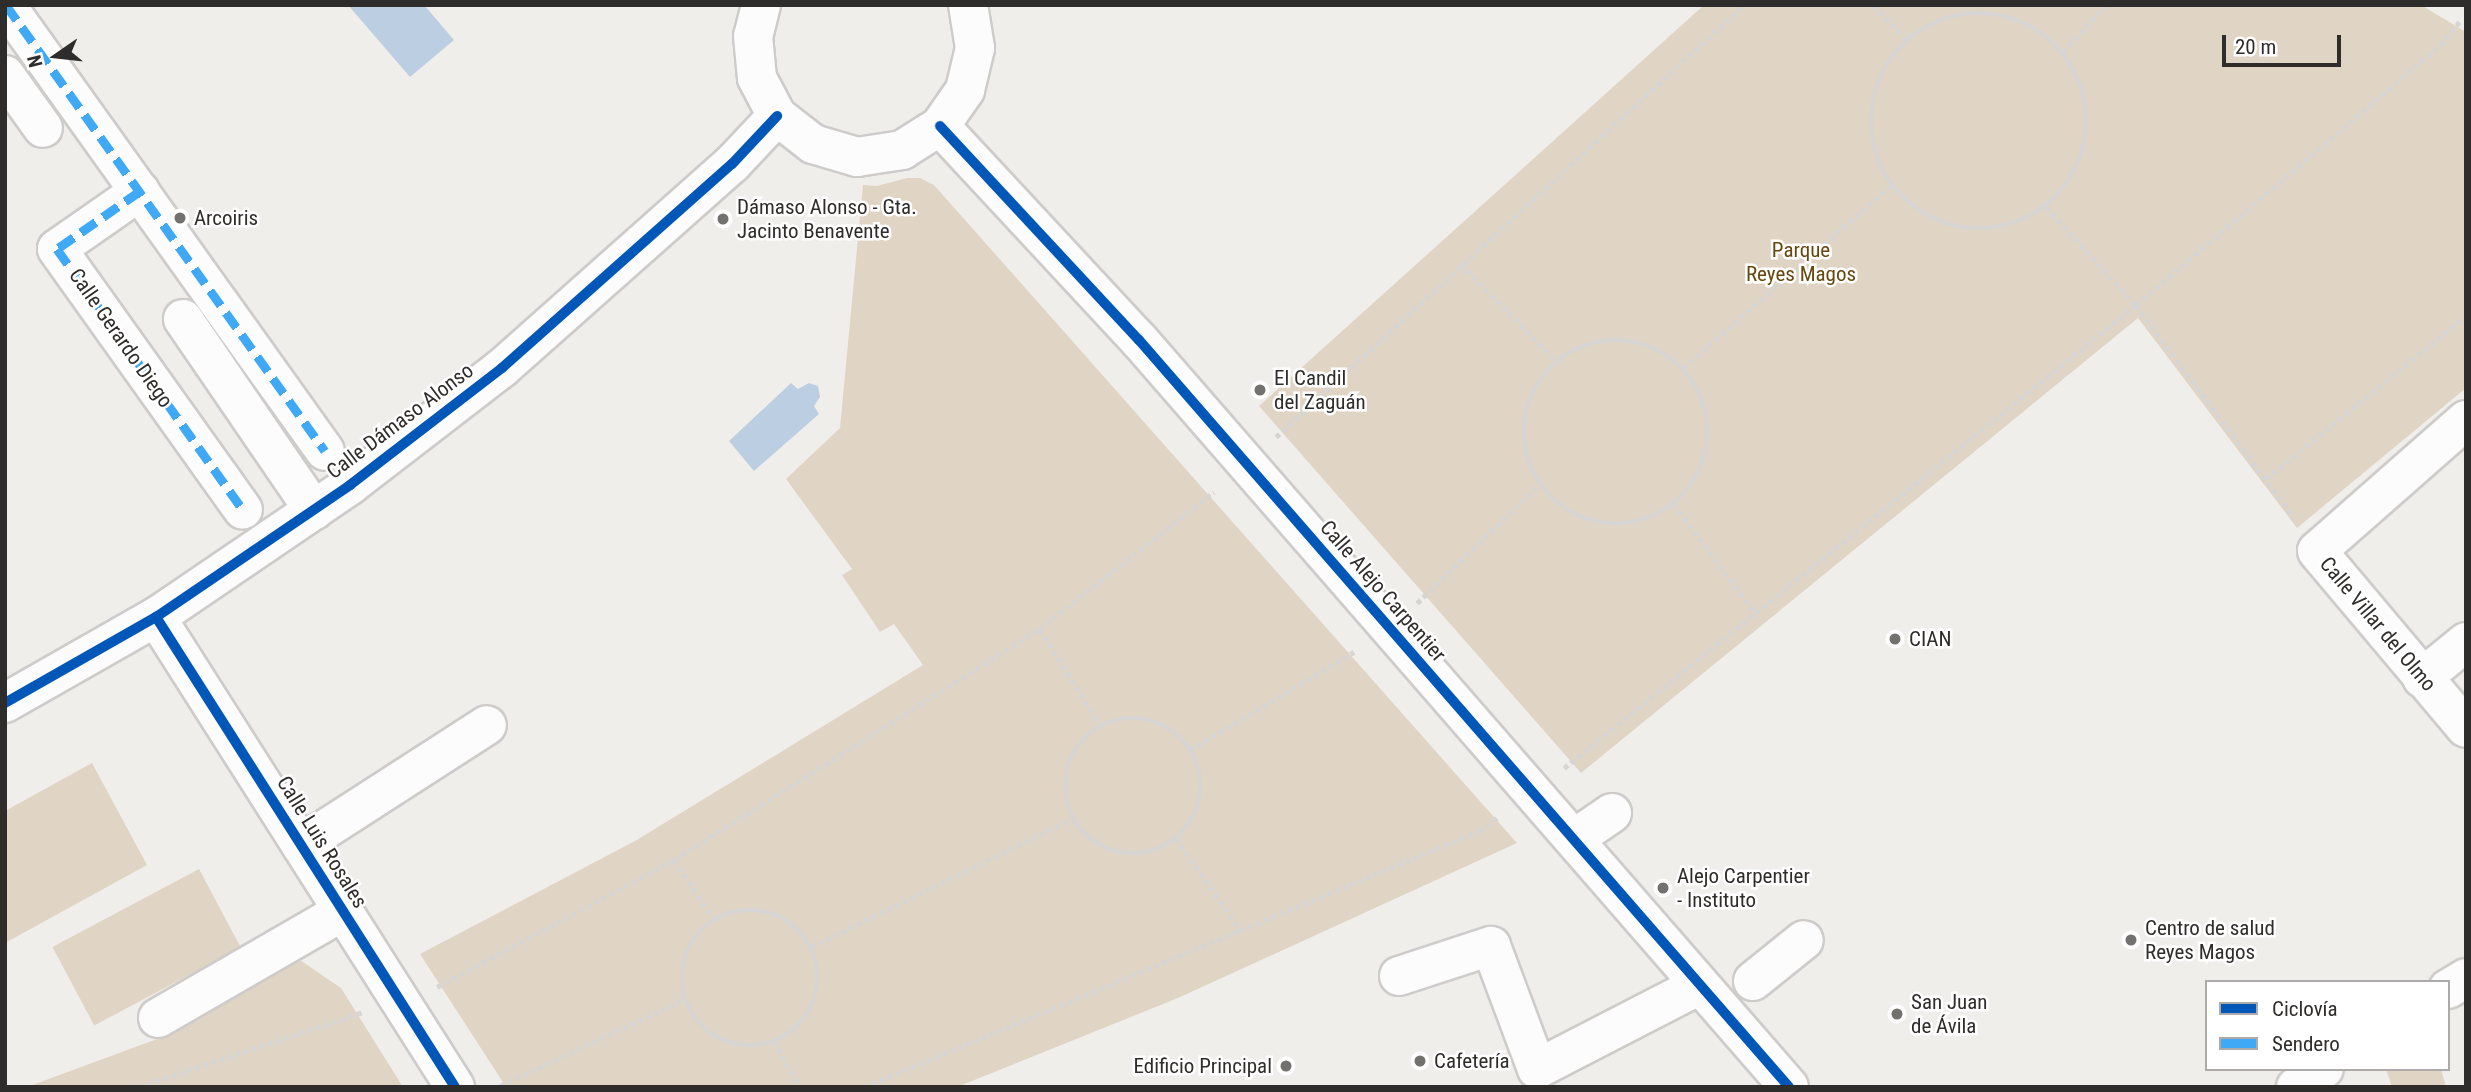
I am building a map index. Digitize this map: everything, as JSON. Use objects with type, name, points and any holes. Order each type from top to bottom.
[{"type":"street","points":[[6,5],[325,451]]},
{"type":"street","points":[[761,5],[753,36],[757,78],[777,116],[813,145],[857,157],[902,150],[940,126],[965,90],[975,48],[968,5]]},
{"type":"street","points":[[5,75],[43,128]]},
{"type":"street","name":"Calle Dámaso Alonso","points":[[5,703],[156,617],[300,519],[502,368],[732,164],[777,116]]},
{"type":"street","name":"Calle Alejo Carpentier","points":[[940,126],[1139,340],[1789,1087]]},
{"type":"street","name":"Calle Gerardo Diego","points":[[140,191],[57,249],[243,510]]},
{"type":"street","points":[[169,331],[300,519]]},
{"type":"street","points":[[2307,537],[2466,420]]},
{"type":"street","name":"Calle Villar del Olmo","points":[[2307,537],[2466,728]]},
{"type":"street","name":"Calle Luis Rosales","points":[[156,617],[456,1087]]},
{"type":"street","points":[[2422,678],[2466,642]]},
{"type":"street","points":[[301,845],[487,725]]},
{"type":"street","points":[[1574,839],[1612,813]]},
{"type":"street","points":[[158,1018],[342,911]]},
{"type":"street","points":[[1753,981],[1804,940]]},
{"type":"street","points":[[1399,976],[1491,946],[1537,1069],[1700,985]]},
{"type":"street","points":[[2450,988],[2466,978]]},
{"type":"street","points":[[2296,1087],[2320,1071]]},
{"type":"path","points":[[1271,442],[1744,5]]},
{"type":"path","points":[[1874,5],[1907,40]]},
{"type":"path","points":[[2063,52],[2106,5]]},
{"type":"path","points":[[1962,12],[2000,13],[2035,27],[2063,52],[2080,81],[2088,116],[2083,150],[2070,182],[2046,207],[2015,224],[1981,230],[1947,226],[1916,210],[1891,186],[1874,152],[1870,115],[1877,79],[1898,47],[1907,40],[1927,24],[1962,12]]},
{"type":"path","points":[[1564,768],[2136,305],[2440,45],[2459,22]]},
{"type":"path","points":[[1683,368],[1891,186]]},
{"type":"path","points":[[2046,207],[2136,305],[2307,537]]},
{"type":"path","points":[[1461,264],[1556,362]]},
{"type":"path","points":[[2266,479],[2466,316]]},
{"type":"path","points":[[1599,340],[1630,340],[1659,349],[1683,368],[1700,393],[1708,423],[1706,453],[1694,482],[1674,504],[1647,519],[1618,525],[1587,520],[1570,511],[1539,484],[1527,456],[1523,426],[1530,396],[1546,370],[1556,362],[1571,351],[1599,340]]},
{"type":"path","points":[[1416,604],[1539,484]]},
{"type":"path","points":[[436,988],[674,860],[1039,629],[1214,492]]},
{"type":"path","points":[[1674,504],[1756,614]]},
{"type":"path","points":[[1039,629],[1101,726]]},
{"type":"path","points":[[1190,750],[1354,652]]},
{"type":"path","points":[[1140,718],[1162,724],[1181,737],[1190,750],[1200,777],[1199,800],[1191,821],[1176,838],[1157,850],[1135,854],[1114,851],[1095,842],[1068,807],[1065,785],[1069,763],[1080,743],[1101,726],[1117,719],[1140,718]]},
{"type":"path","points":[[864,1087],[1479,831],[1498,817]]},
{"type":"path","points":[[811,947],[1074,818]]},
{"type":"path","points":[[1176,838],[1241,931]]},
{"type":"path","points":[[674,860],[714,919]]},
{"type":"path","points":[[757,910],[779,915],[797,929],[811,947],[817,969],[812,1002],[808,1013],[793,1030],[774,1041],[752,1046],[731,1043],[711,1034],[695,1019],[685,999],[682,977],[686,954],[696,934],[714,919],[735,911],[757,910]]},
{"type":"path","points":[[500,1086],[685,999]]},
{"type":"path","points":[[139,1087],[364,1012]]},
{"type":"path","points":[[774,1041],[800,1087]]},
{"type":"green space","name":"Parque Reyes Magos","points":[[1704,5],[2421,5],[2466,32],[2466,388],[2297,528],[2138,318],[1581,773],[1259,406]]},
{"type":"green space","points":[[907,178],[920,178],[934,185],[1517,843],[1178,998],[957,1087],[506,1087],[420,954],[635,841],[923,665],[894,624],[880,632],[842,575],[852,569],[786,479],[840,428],[863,185],[877,186]]},
{"type":"green space","points":[[92,763],[147,865],[5,943],[5,811]]},
{"type":"green space","points":[[199,869],[241,948],[94,1026],[52,947]]},
{"type":"green space","points":[[300,960],[341,988],[403,1087],[27,1087],[157,1039]]},
{"type":"green space","points":[[2387,1071],[2442,1071],[2446,1087],[2392,1087]]},
{"type":"water","points":[[348,5],[424,5],[454,40],[410,77]]},
{"type":"water","points":[[791,383],[798,389],[809,383],[818,386],[820,397],[814,406],[819,414],[754,471],[729,441]]},
{"type":"marked path","points":[[6,5],[325,451]]},
{"type":"marked path","points":[[140,191],[57,249],[243,510]]},
{"type":"cycle path","points":[[5,703],[156,617],[350,485],[502,368],[732,164],[777,116]]},
{"type":"cycle path","points":[[940,126],[1139,340],[1789,1087]]},
{"type":"cycle path","points":[[156,617],[455,1087]]},
{"type":"place","name":"Arcoiris","points":[[180,218]]},
{"type":"place","name":"Dámaso Alonso - Gta. Jacinto Benavente","points":[[723,219]]},
{"type":"place","name":"El Candil del Zaguán","points":[[1260,390]]},
{"type":"place","name":"CIAN","points":[[1895,639]]},
{"type":"place","name":"Alejo Carpentier - Instituto","points":[[1663,888]]},
{"type":"place","name":"Centro de salud Reyes Magos","points":[[2131,940]]},
{"type":"place","name":"San Juan de Ávila","points":[[1897,1014]]},
{"type":"place","name":"Cafetería","points":[[1420,1061]]},
{"type":"place","name":"Edificio Principal","points":[[1286,1066]]}]
